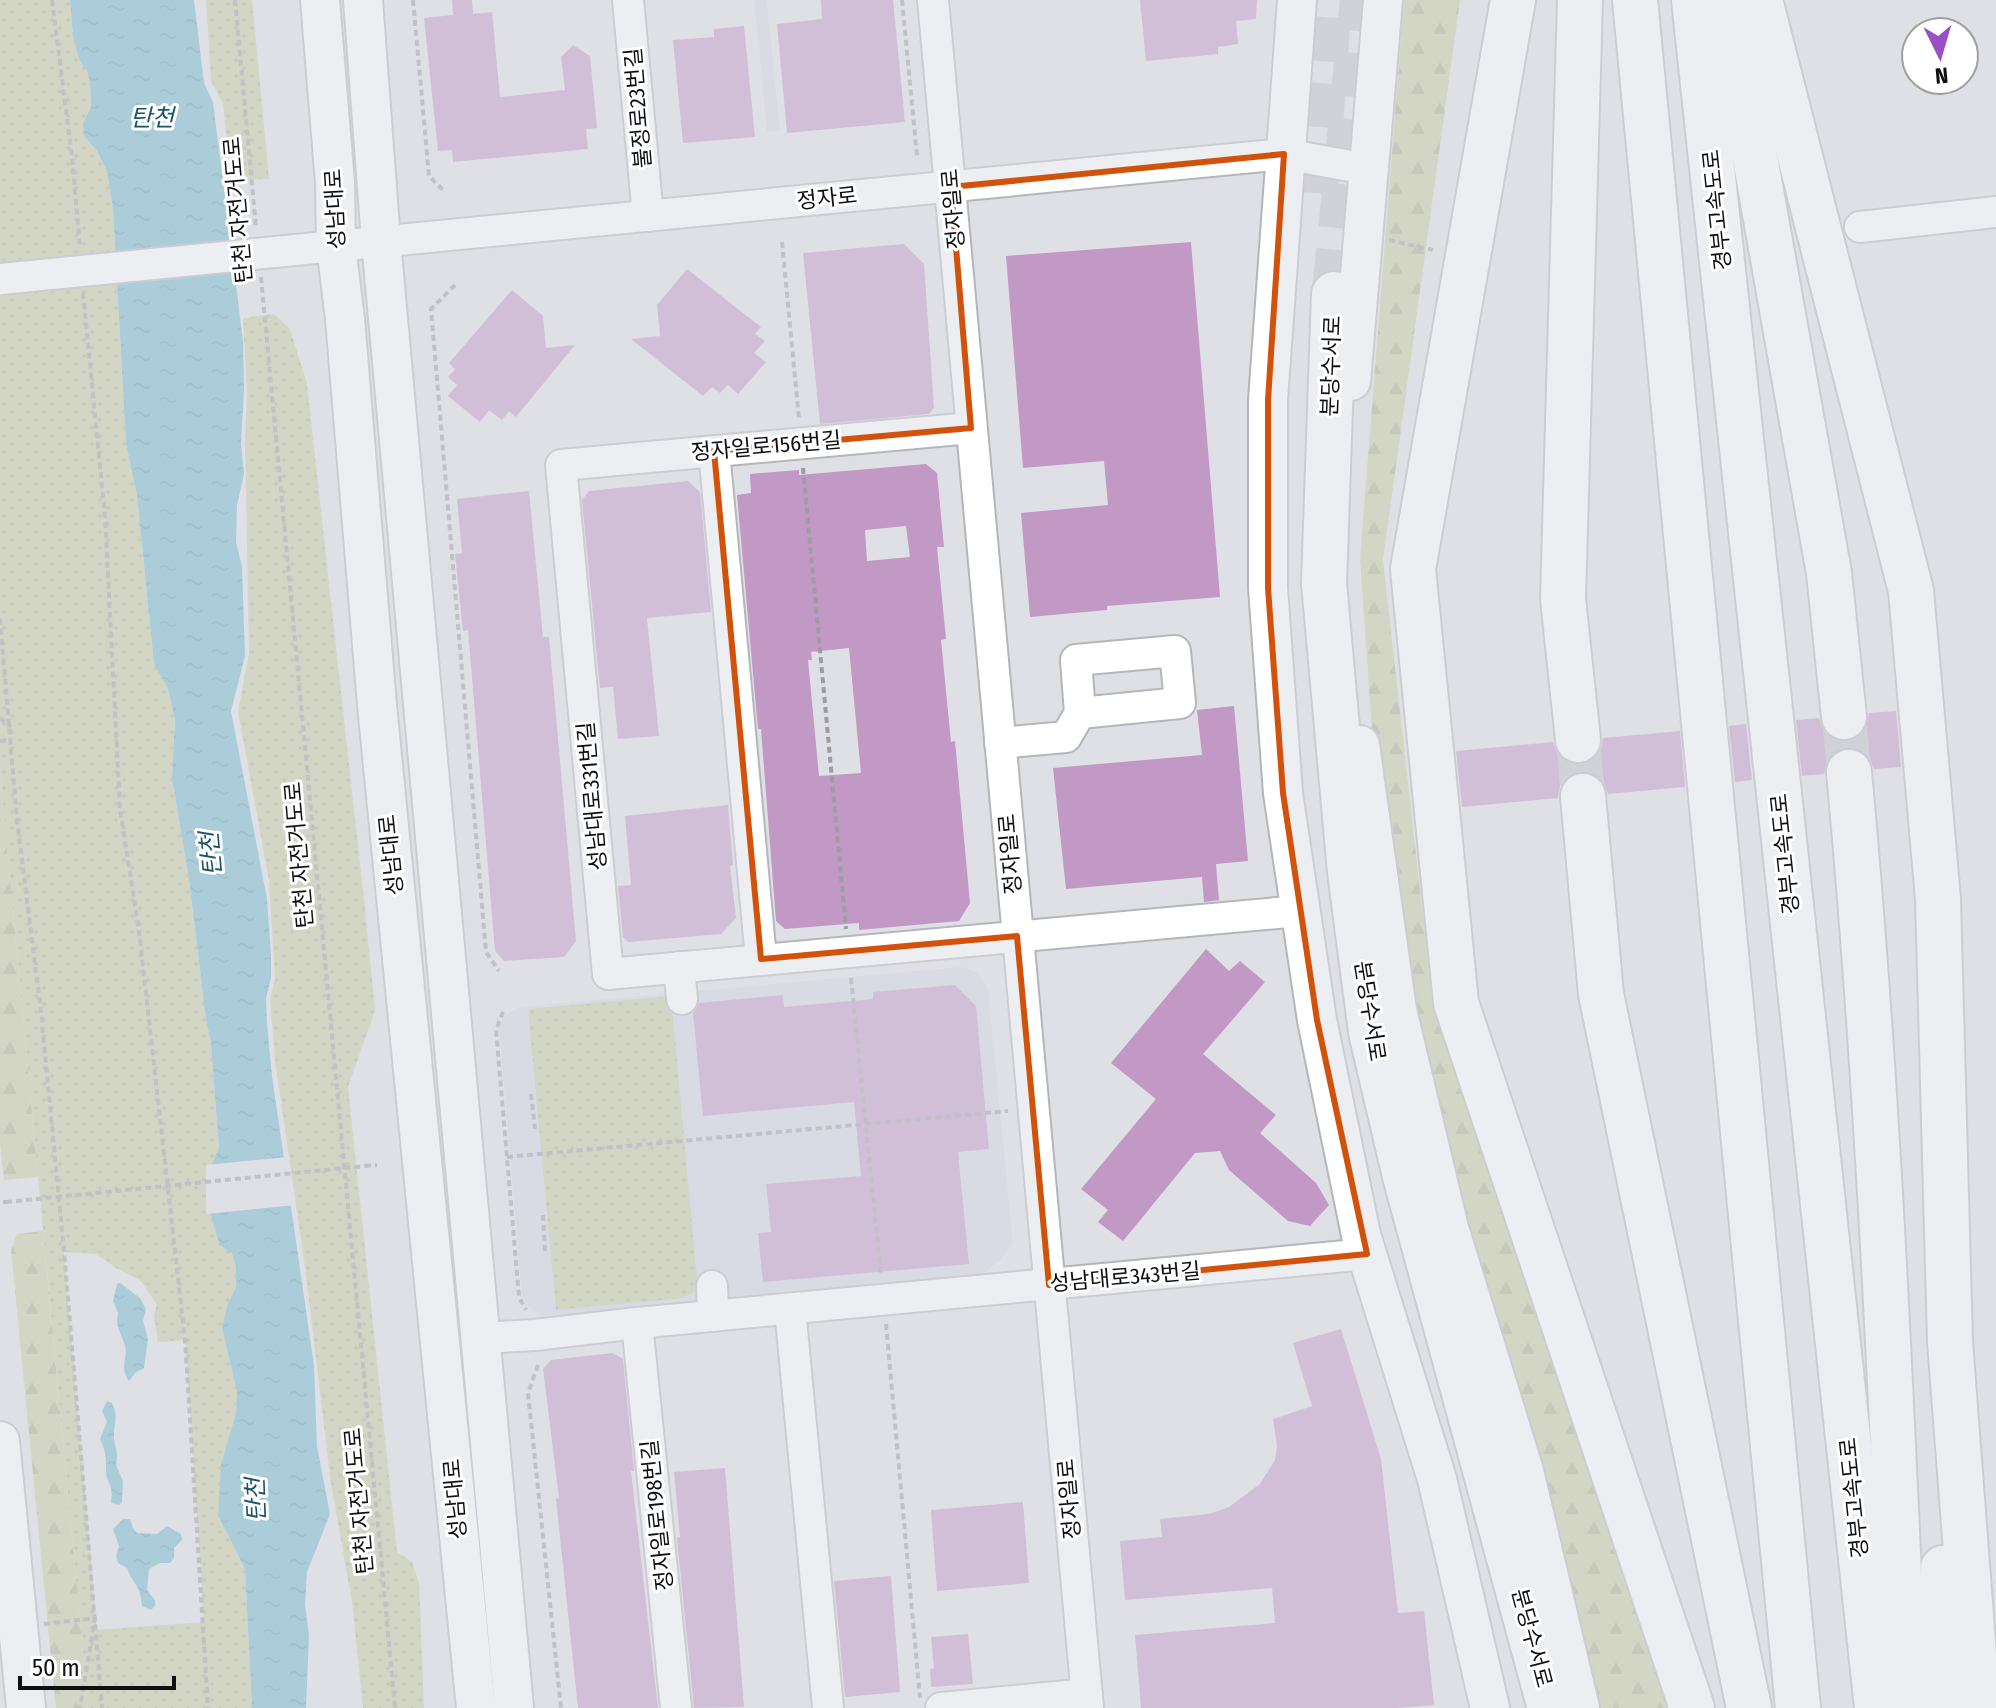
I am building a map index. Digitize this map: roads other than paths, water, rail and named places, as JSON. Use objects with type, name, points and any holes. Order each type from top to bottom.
[{"type":"highway","points":[[1513,0],[1413,569],[1456,1003],[1692,1708]]},
{"type":"highway","points":[[1578,740],[1563,599],[1580,0]]},
{"type":"highway","points":[[1635,0],[1798,1708]]},
{"type":"highway","name":"경부고속도로","points":[[1694,0],[1877,1708]]},
{"type":"highway","points":[[1727,0],[1829,573],[1844,717]]},
{"type":"highway","points":[[1760,0],[1911,591],[1938,899],[1950,1342],[1978,1708]]},
{"type":"highway","name":"분당수서로","points":[[1519,1708],[1467,1491],[1380,1184],[1346,1035],[1324,877],[1306,709],[1300,588],[1300,406],[1322,293],[1324,583],[1350,872],[1371,1032],[1405,1176],[1550,1708]]},
{"type":"highway","points":[[1849,772],[1868,985],[1905,1708]]},
{"type":"highway","points":[[1583,796],[1601,994],[1749,1708]]},
{"type":"highway","points":[[1938,1708],[1950,1342]]},
{"type":"highway","points":[[1522,1601],[1564,1647]]},
{"type":"main road","name":"성남대로","points":[[320,0],[335,183],[336,246],[345,319],[378,721],[476,1708]]},
{"type":"main road","name":"성남대로","points":[[363,0],[381,241],[514,1708]]},
{"type":"main road","points":[[1297,0],[1268,400],[1268,588],[1283,793],[1317,1020],[1367,1254],[1437,1479],[1490,1708]]},
{"type":"main road","points":[[1383,0],[1350,390],[1344,576],[1363,784],[1397,1010],[1449,1228],[1524,1471],[1580,1708]]},
{"type":"main road","points":[[0,1441],[26,1708]]},
{"type":"street","name":"불정로23번길","points":[[628,0],[648,216]]},
{"type":"street","name":"정자일로","points":[[933,0],[1088,1701]]},
{"type":"street","name":"정자로","points":[[0,279],[1284,154],[1367,169]]},
{"type":"street","points":[[1860,227],[1996,212]]},
{"type":"street","name":"정자일로156번길","points":[[561,465],[971,428]]},
{"type":"street","points":[[714,451],[761,959]]},
{"type":"street","name":"성남대로331번길","points":[[561,465],[608,974],[1299,911]]},
{"type":"street","points":[[1000,743],[1066,737],[1080,713]]},
{"type":"street","points":[[679,967],[682,999]]},
{"type":"street","name":"성남대로343번길","points":[[481,1338],[637,1323],[712,1301],[790,1309],[1367,1254]]},
{"type":"street","points":[[790,1309],[828,1708]]},
{"type":"street","name":"정자일로198번길","points":[[637,1323],[676,1708]]},
{"type":"street","points":[[941,1708],[1088,1701]]},
{"type":"water","name":"탄천","points":[[70,0],[194,0],[204,83],[213,102],[243,341],[241,444],[244,474],[237,505],[236,542],[242,567],[245,656],[231,711],[267,899],[271,978],[266,998],[272,1076],[314,1365],[317,1446],[330,1514],[307,1572],[305,1605],[309,1635],[306,1708],[252,1708],[245,1569],[218,1515],[221,1464],[236,1413],[237,1392],[222,1328],[236,1287],[236,1267],[232,1253],[220,1245],[210,1209],[210,1171],[219,1149],[211,1043],[172,778],[175,720],[168,689],[154,664],[137,495],[126,444],[113,209],[107,172],[97,151],[84,136],[83,123],[91,107],[90,87],[88,73],[79,59],[73,37]]},
{"type":"water","points":[[120,1283],[140,1298],[146,1309],[143,1321],[148,1339],[144,1368],[129,1381],[124,1370],[125,1348],[113,1301],[117,1284]]},
{"type":"water","points":[[107,1401],[112,1403],[116,1415],[116,1465],[123,1481],[122,1502],[119,1505],[111,1503],[100,1439],[107,1422],[102,1411]]},
{"type":"water","points":[[123,1519],[130,1519],[137,1533],[157,1534],[167,1526],[181,1534],[182,1540],[174,1548],[174,1558],[170,1563],[160,1563],[149,1569],[147,1590],[155,1600],[151,1610],[142,1606],[138,1589],[127,1568],[118,1563],[116,1556],[119,1546],[113,1529]]},
{"type":"tunnel","points":[[1316,193],[1330,0]]},
{"type":"tunnel","points":[[1334,294],[1362,0]]},
{"type":"tunnel","points":[[1844,717],[1849,772]]},
{"type":"tunnel","points":[[1578,740],[1583,796]]}]
